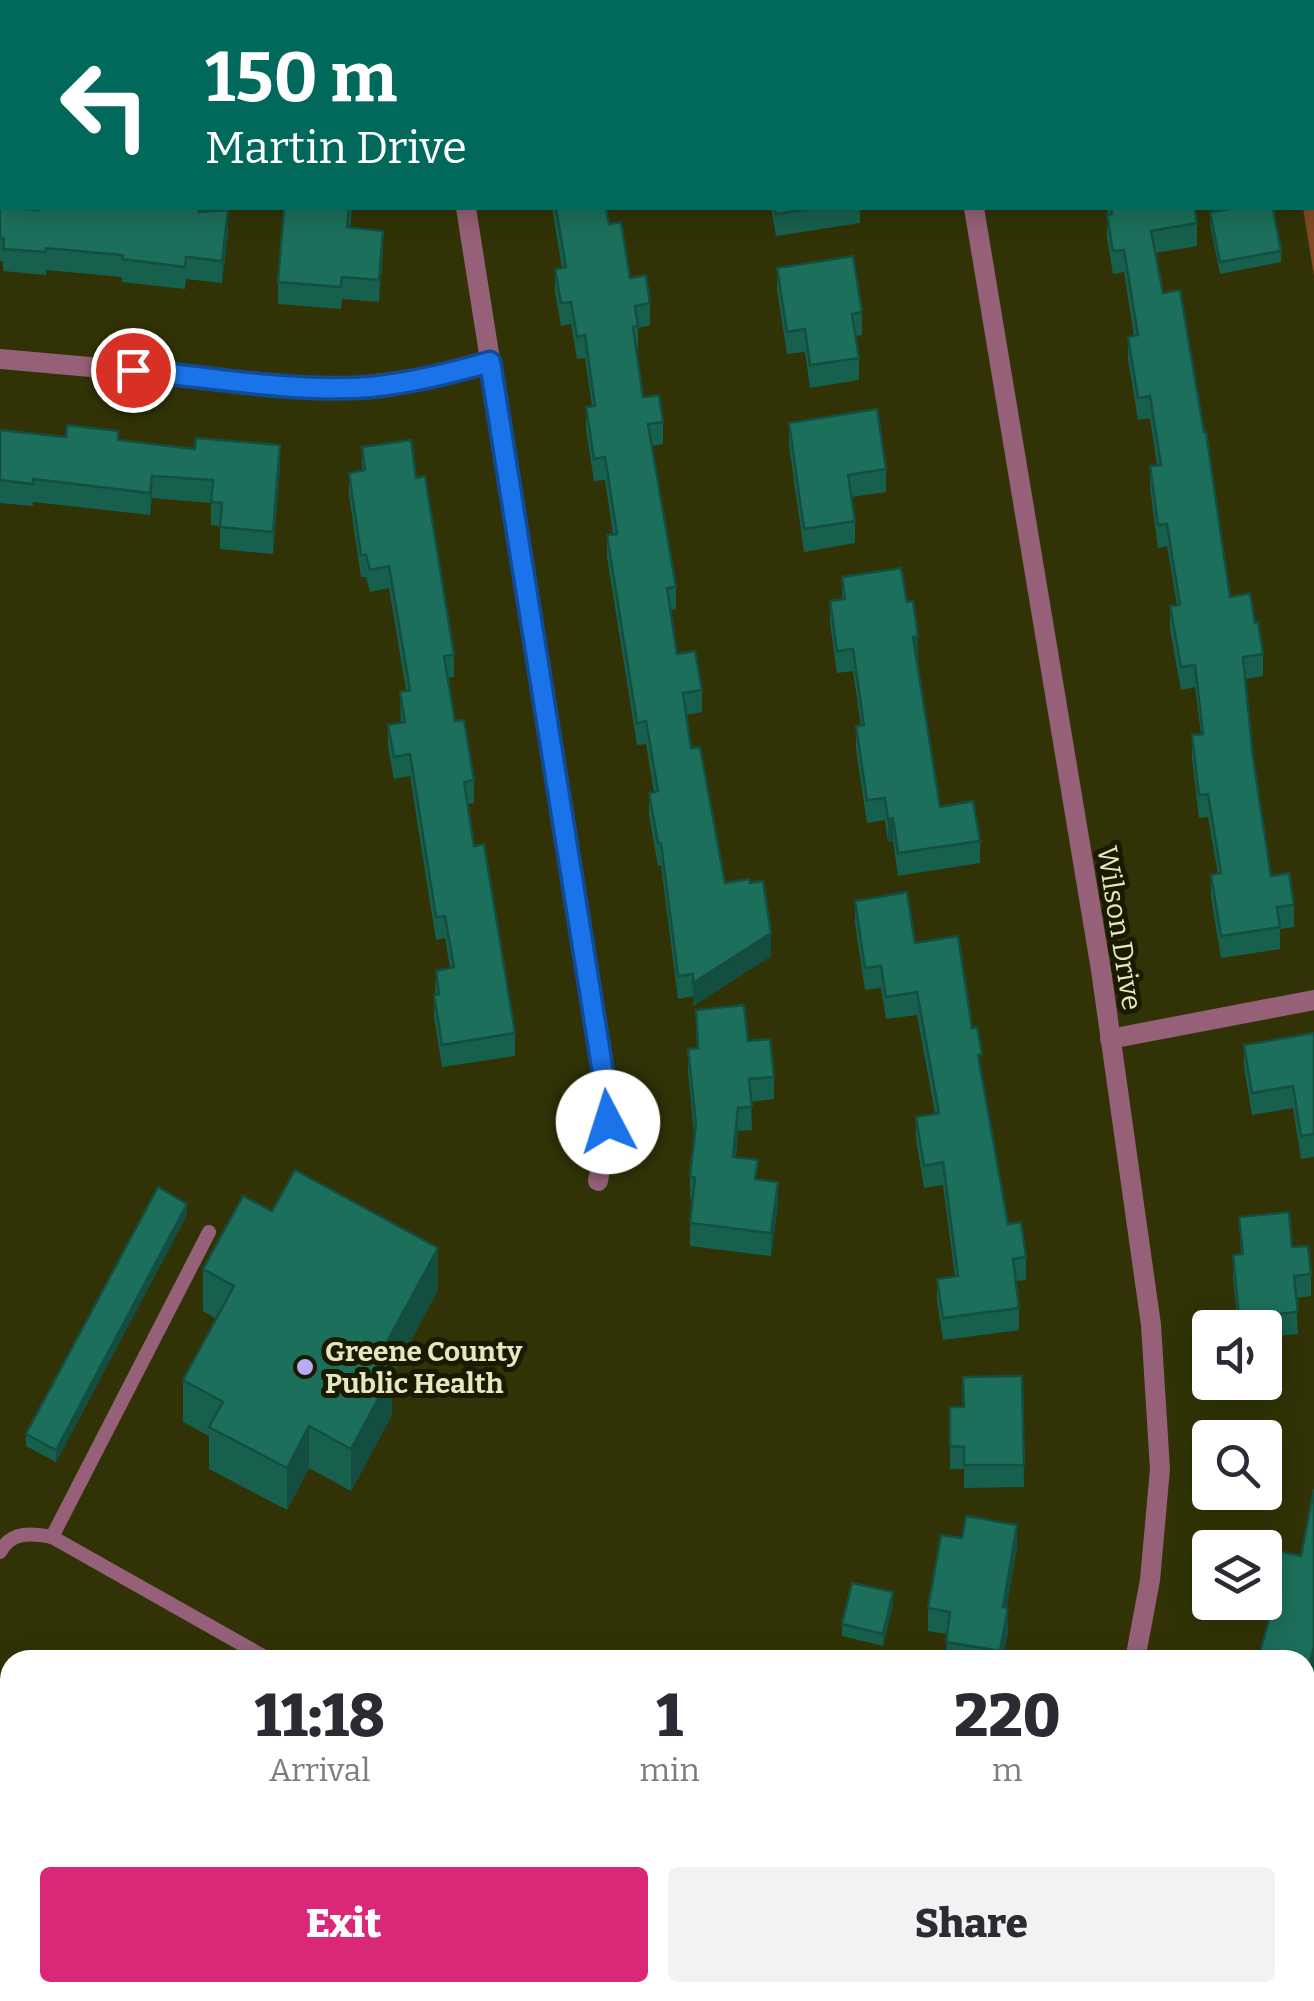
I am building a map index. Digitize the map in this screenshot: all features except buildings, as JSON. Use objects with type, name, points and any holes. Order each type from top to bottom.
[{"type":"street","points":[[466,210],[606,1092],[608,1122],[598,1181]]},
{"type":"street","name":"Wilson Drive","points":[[974,210],[1110,1039],[1151,1325],[1160,1468],[1150,1580],[1137,1650]]},
{"type":"street","points":[[0,358],[326,388],[370,387],[429,378],[490,362]]},
{"type":"street","points":[[1110,1039],[1314,1000]]},
{"type":"lane","points":[[52,1537],[209,1232]]},
{"type":"lane","points":[[0,1552],[5,1543],[28,1532],[52,1537],[252,1650]]},
{"type":"shaded area","points":[[1303,210],[1314,210],[1314,276]]},
{"type":"place","name":"Greene County Public Health","points":[[305,1367]]},
{"type":"route","points":[[133,370],[326,388],[370,387],[429,378],[490,362],[608,1122]]}]
